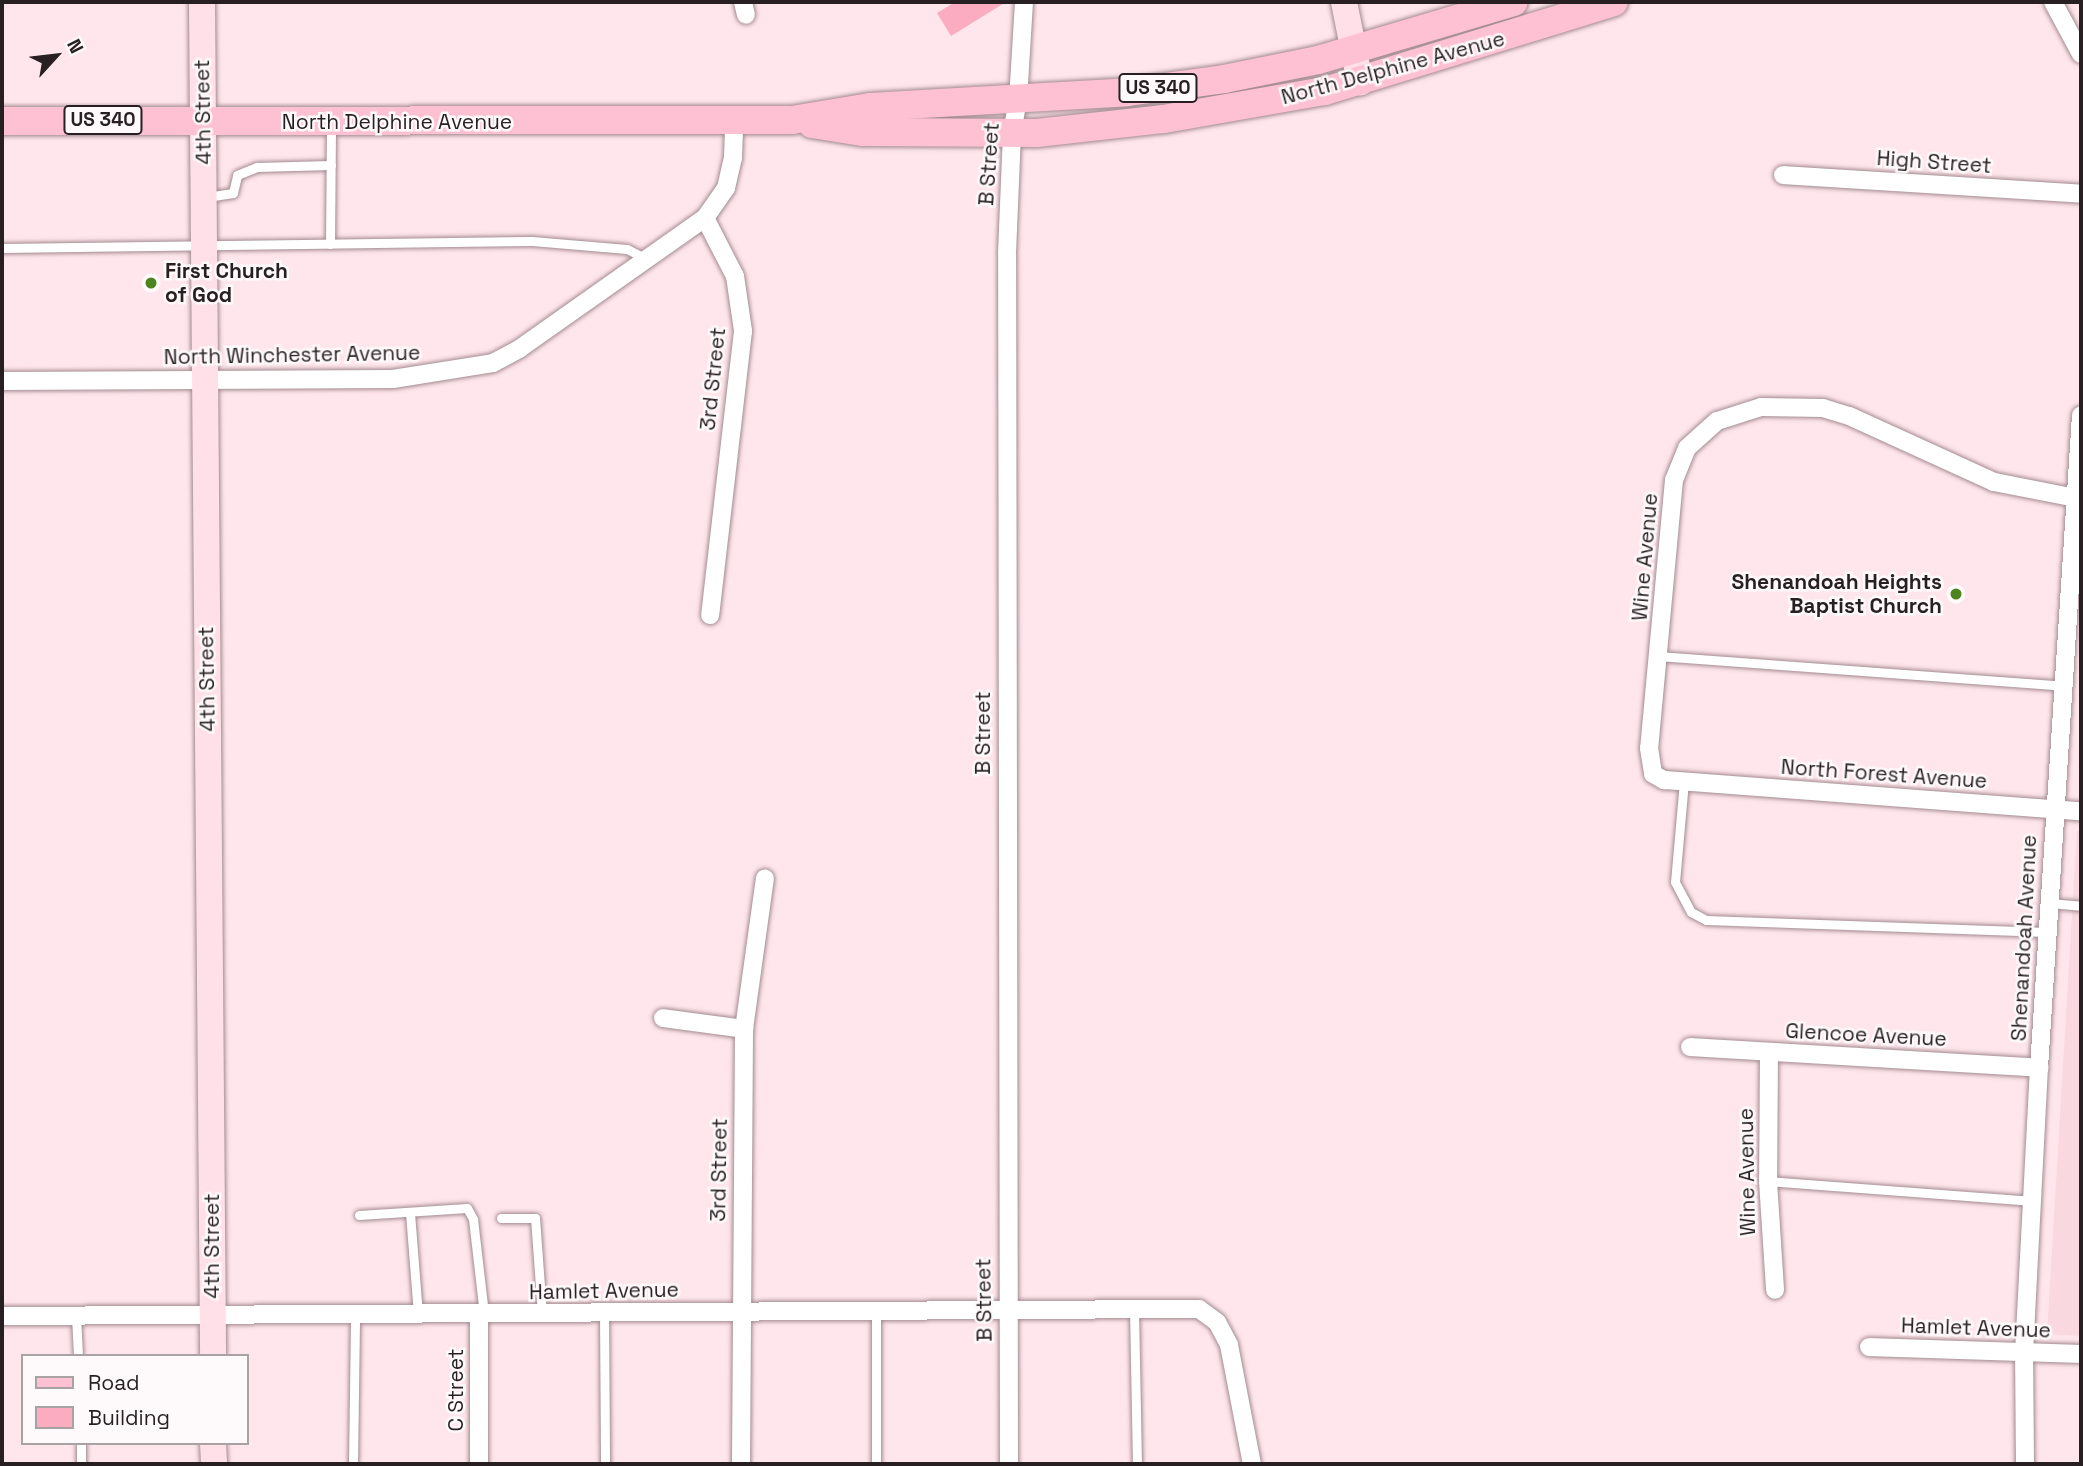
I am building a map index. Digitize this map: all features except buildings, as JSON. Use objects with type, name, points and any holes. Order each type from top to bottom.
[{"type":"main road","name":"North Delphine Avenue","points":[[2,121],[792,120],[870,107],[1018,100],[1224,79],[1353,50],[1514,2]]},
{"type":"main road","name":"North Delphine Avenue","points":[[792,120],[863,132],[1012,133],[1164,119],[1360,82],[1614,2]]},
{"type":"street","name":"4th Street","points":[[202,2],[212,1354]]},
{"type":"street","name":"B Street","points":[[1009,1464],[1006,1310],[1005,573],[1012,133],[1018,100],[1024,2]]},
{"type":"street","points":[[1344,2],[1360,82]]},
{"type":"street","points":[[2053,2],[2081,54]]},
{"type":"street","points":[[705,218],[726,188],[733,158],[734,121]]},
{"type":"street","name":"High Street","points":[[1783,175],[2081,194]]},
{"type":"street","name":"North Winchester Avenue","points":[[2,381],[393,379],[479,368],[519,349],[705,218]]},
{"type":"street","name":"3rd Street","points":[[705,218],[735,276],[743,331],[710,615]]},
{"type":"street","name":"Wine Avenue","points":[[1684,781],[1664,780],[1653,774],[1649,748],[1674,480],[1687,448],[1717,421],[1761,407],[1809,407],[1849,416],[1994,482],[2079,498]]},
{"type":"street","name":"Shenandoah Avenue","points":[[2025,1464],[2024,1353],[2039,1068],[2054,809],[2079,498],[2081,415]]},
{"type":"street","name":"North Forest Avenue","points":[[1684,781],[2081,811]]},
{"type":"street","name":"3rd Street","points":[[741,1464],[744,1029],[765,878]]},
{"type":"street","points":[[663,1018],[744,1029]]},
{"type":"street","name":"Glencoe Avenue","points":[[1690,1047],[2039,1068]]},
{"type":"street","name":"Wine Avenue","points":[[1769,1052],[1768,1181],[1775,1290]]},
{"type":"street","name":"Hamlet Avenue","points":[[2,1316],[482,1316],[740,1311],[1135,1309],[1207,1312],[1230,1345],[1252,1464]]},
{"type":"street","name":"C Street","points":[[479,1464],[482,1316]]},
{"type":"street","name":"Hamlet Avenue","points":[[1869,1347],[2081,1354]]},
{"type":"street","points":[[213,1445],[214,1464]]},
{"type":"lane","points":[[330,244],[331,122]]},
{"type":"lane","points":[[204,197],[233,193],[237,175],[257,167],[331,165]]},
{"type":"lane","points":[[2,248],[531,241],[627,249],[647,260]]},
{"type":"lane","points":[[1659,656],[2063,686]]},
{"type":"lane","points":[[1684,781],[1675,882],[1691,912],[1706,920],[2047,932]]},
{"type":"lane","points":[[2049,903],[2081,906]]},
{"type":"lane","points":[[1768,1181],[2032,1201]]},
{"type":"lane","points":[[359,1215],[467,1208],[473,1219],[482,1316]]},
{"type":"lane","points":[[410,1213],[418,1315]]},
{"type":"lane","points":[[501,1218],[535,1218],[542,1315]]},
{"type":"lane","points":[[1135,1309],[1137,1464]]},
{"type":"lane","points":[[876,1464],[877,1311]]},
{"type":"lane","points":[[604,1313],[605,1464]]},
{"type":"lane","points":[[353,1464],[355,1315]]},
{"type":"lane","points":[[76,1316],[78,1354]]},
{"type":"lane","points":[[81,1445],[81,1464]]},
{"type":"shaded area","points":[[2077,831],[2081,831],[2081,1336],[2047,1334]]},
{"type":"place","name":"First Church of God","points":[[151,283]]},
{"type":"place","name":"Shenandoah Heights Baptist Church","points":[[1956,594]]}]
